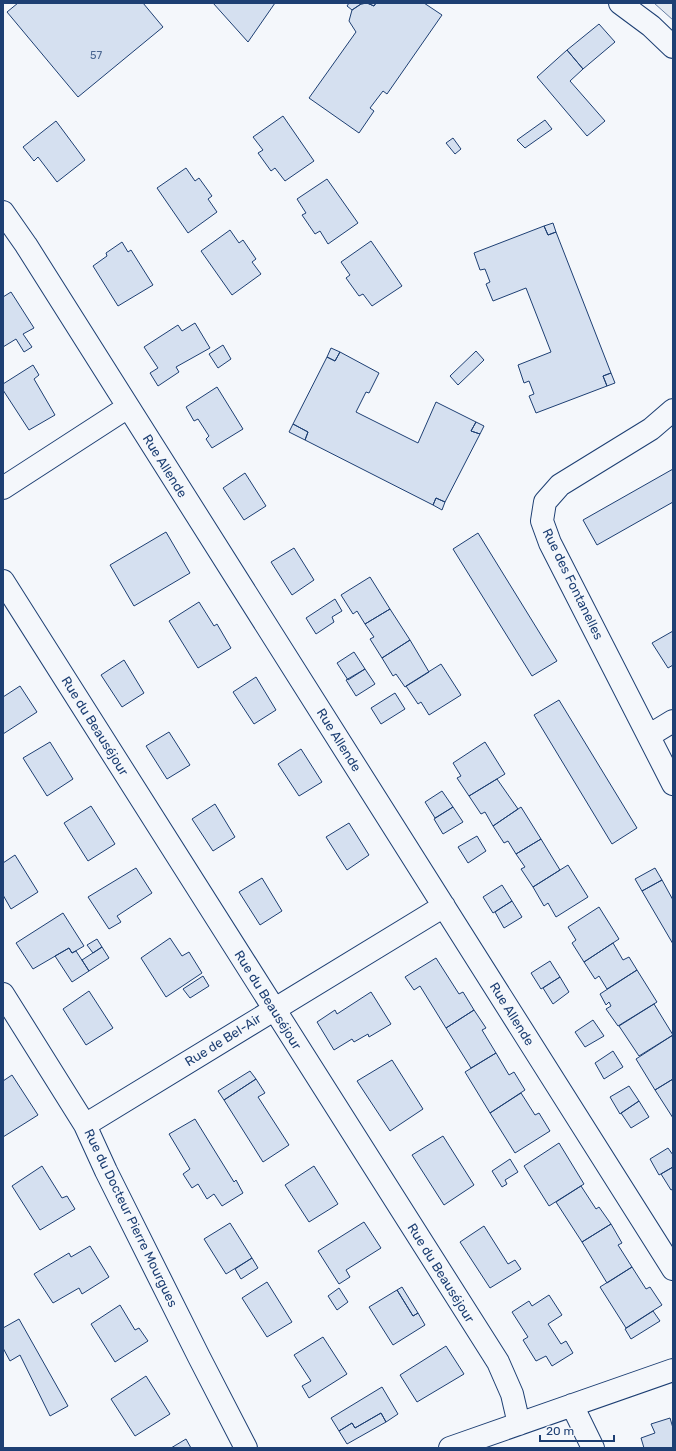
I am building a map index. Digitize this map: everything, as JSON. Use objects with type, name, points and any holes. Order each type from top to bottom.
[{"type":"street","points":[[620,3],[651,26],[673,47]]},
{"type":"street","name":"Rue Allende","points":[[3,212],[26,245],[673,1269]]},
{"type":"street","points":[[3,488],[128,407]]},
{"type":"street","name":"Rue des Fontanelles","points":[[673,410],[651,429],[560,485],[545,502],[542,521],[550,543],[650,735],[673,784]]},
{"type":"street","name":"Rue du Beauséjour","points":[[3,581],[498,1362],[512,1394],[519,1424]]},
{"type":"street","points":[[650,735],[673,721]]},
{"type":"street","name":"Rue de Bel-Air","points":[[86,1125],[444,906]]},
{"type":"street","name":"Rue du Docteur Pierre Mourgues","points":[[3,994],[86,1125],[106,1171],[246,1448]]},
{"type":"street","points":[[450,1448],[673,1370]]},
{"type":"street","points":[[572,1405],[593,1448]]},
{"type":"shaded area","points":[[654,3],[673,3],[673,20]]},
{"type":"building","points":[[18,3],[143,3],[163,27],[78,97],[7,12]]},
{"type":"building","points":[[213,3],[275,3],[248,42]]},
{"type":"building","points":[[349,3],[367,3],[361,4],[352,10],[347,6]]},
{"type":"building","points":[[367,3],[376,3],[374,6]]},
{"type":"building","points":[[367,3],[374,6],[376,3],[424,3],[442,15],[387,94],[383,91],[370,108],[374,111],[359,133],[309,98],[356,32],[349,21],[352,10],[361,4]]},
{"type":"building","points":[[599,24],[615,42],[583,69],[567,50]]},
{"type":"building","points":[[567,50],[583,69],[570,81],[605,121],[587,136],[537,77]]},
{"type":"building","points":[[283,116],[314,161],[285,181],[275,168],[271,171],[258,153],[263,150],[253,137]]},
{"type":"building","points":[[545,120],[552,129],[525,148],[517,140]]},
{"type":"building","points":[[56,121],[85,160],[57,182],[38,157],[34,161],[23,147]]},
{"type":"building","points":[[453,138],[461,149],[455,154],[446,143]]},
{"type":"building","points":[[186,168],[195,181],[199,178],[212,196],[208,199],[217,212],[188,233],[157,188]]},
{"type":"building","points":[[327,179],[358,223],[328,244],[320,231],[315,234],[302,215],[306,213],[297,199]]},
{"type":"building","points":[[553,223],[556,232],[548,235],[544,226]]},
{"type":"building","points":[[544,226],[548,235],[556,232],[611,373],[603,376],[607,386],[536,413],[529,396],[534,394],[529,381],[524,383],[518,365],[551,352],[526,288],[493,301],[486,284],[490,282],[485,269],[480,270],[474,253]]},
{"type":"building","points":[[230,230],[239,243],[243,240],[256,259],[252,262],[261,274],[232,295],[201,251]]},
{"type":"building","points":[[371,241],[402,286],[372,306],[363,294],[359,296],[346,278],[350,275],[341,262]]},
{"type":"building","points":[[122,242],[128,252],[131,250],[153,285],[118,306],[93,266],[107,256],[106,253]]},
{"type":"building","points":[[11,292],[34,328],[23,334],[32,347],[24,352],[16,339],[3,347],[3,297]]},
{"type":"building","points":[[195,323],[210,348],[176,367],[179,372],[158,386],[150,373],[158,368],[144,347],[178,325],[182,331]]},
{"type":"building","points":[[223,345],[231,359],[218,368],[209,354]]},
{"type":"building","points":[[331,348],[340,352],[335,361],[327,357]]},
{"type":"building","points":[[476,351],[484,360],[458,385],[450,376]]},
{"type":"building","points":[[340,352],[379,373],[369,393],[366,392],[356,412],[418,443],[436,402],[476,422],[471,431],[480,434],[445,502],[436,498],[433,505],[305,440],[308,432],[293,424],[327,357],[335,361]]},
{"type":"building","points":[[33,365],[39,375],[34,379],[55,415],[29,430],[3,390],[3,384]]},
{"type":"building","points":[[611,373],[615,383],[607,386],[603,376]]},
{"type":"building","points":[[217,387],[243,429],[212,448],[206,439],[209,436],[198,419],[194,421],[186,407]]},
{"type":"building","points":[[476,422],[484,426],[480,434],[471,431]]},
{"type":"building","points":[[293,424],[308,432],[305,440],[289,432]]},
{"type":"building","points":[[673,469],[673,502],[597,545],[583,520]]},
{"type":"building","points":[[245,473],[266,506],[244,520],[223,488]]},
{"type":"building","points":[[436,498],[445,502],[442,510],[433,505]]},
{"type":"building","points":[[166,532],[190,573],[134,606],[110,565]]},
{"type":"building","points":[[478,533],[557,661],[532,676],[453,549]]},
{"type":"building","points":[[294,548],[314,580],[292,595],[271,562]]},
{"type":"building","points":[[370,577],[390,609],[365,624],[357,611],[353,614],[341,595]]},
{"type":"building","points":[[335,599],[342,611],[332,617],[334,622],[316,634],[306,618]]},
{"type":"building","points":[[199,602],[214,626],[217,624],[231,648],[198,668],[169,621]]},
{"type":"building","points":[[390,609],[410,640],[382,658],[370,639],[374,637],[365,624]]},
{"type":"building","points":[[673,631],[673,665],[668,668],[652,643]]},
{"type":"building","points":[[410,640],[429,672],[405,687],[396,674],[393,676],[382,658]]},
{"type":"building","points":[[354,652],[365,669],[348,680],[337,663]]},
{"type":"building","points":[[124,660],[144,693],[122,707],[101,675]]},
{"type":"building","points":[[441,664],[461,695],[429,715],[421,702],[418,704],[406,686]]},
{"type":"building","points":[[365,669],[375,684],[356,696],[346,680]]},
{"type":"building","points":[[256,677],[276,710],[254,724],[233,692]]},
{"type":"building","points":[[20,686],[37,712],[3,734],[3,697]]},
{"type":"building","points":[[395,693],[405,709],[381,724],[371,708]]},
{"type":"building","points":[[559,700],[637,828],[612,844],[534,715]]},
{"type":"building","points":[[169,732],[190,765],[167,779],[146,746]]},
{"type":"building","points":[[50,742],[73,779],[47,796],[23,758]]},
{"type":"building","points":[[485,742],[505,774],[469,796],[457,778],[461,776],[453,763]]},
{"type":"building","points":[[301,749],[322,782],[299,796],[278,764]]},
{"type":"building","points":[[497,779],[518,809],[493,826],[485,812],[481,814],[469,796]]},
{"type":"building","points":[[442,791],[453,807],[435,818],[425,802]]},
{"type":"building","points":[[215,804],[235,837],[213,851],[192,819]]},
{"type":"building","points":[[91,806],[115,844],[88,861],[64,823]]},
{"type":"building","points":[[453,807],[463,822],[443,834],[434,819]]},
{"type":"building","points":[[521,807],[541,839],[516,854],[508,841],[504,843],[493,826]]},
{"type":"building","points":[[349,823],[369,855],[347,870],[326,837]]},
{"type":"building","points":[[477,836],[486,851],[468,863],[458,847]]},
{"type":"building","points":[[541,839],[560,870],[533,887],[521,869],[525,867],[516,854]]},
{"type":"building","points":[[15,855],[38,892],[11,909],[3,895],[3,863]]},
{"type":"building","points":[[568,865],[588,897],[556,917],[548,903],[544,906],[533,887]]},
{"type":"building","points":[[136,868],[152,893],[117,916],[121,922],[109,929],[88,897]]},
{"type":"building","points":[[655,868],[662,880],[642,891],[635,879]]},
{"type":"building","points":[[262,878],[282,911],[260,925],[239,892]]},
{"type":"building","points":[[662,880],[673,900],[673,944],[642,891]]},
{"type":"building","points":[[502,885],[512,901],[493,913],[483,897]]},
{"type":"building","points":[[512,901],[522,917],[504,928],[495,912]]},
{"type":"building","points":[[599,907],[619,939],[584,962],[572,943],[576,940],[568,927]]},
{"type":"building","points":[[63,913],[84,946],[72,953],[69,948],[33,969],[16,943]]},
{"type":"building","points":[[170,938],[182,956],[189,952],[202,973],[166,997],[141,958]]},
{"type":"building","points":[[97,939],[102,947],[93,953],[87,945]]},
{"type":"building","points":[[613,943],[623,960],[629,957],[637,970],[607,989],[599,976],[595,979],[584,962]]},
{"type":"building","points":[[102,947],[109,958],[89,971],[82,960]]},
{"type":"building","points":[[69,948],[72,953],[76,951],[89,971],[72,982],[55,956]]},
{"type":"building","points":[[436,958],[459,994],[463,992],[474,1010],[446,1028],[420,986],[414,990],[405,977]]},
{"type":"building","points":[[550,961],[560,977],[541,989],[531,973]]},
{"type":"building","points":[[637,970],[657,1002],[618,1026],[606,1009],[611,1006],[609,1002],[606,1005],[600,994]]},
{"type":"building","points":[[203,976],[209,986],[190,998],[183,989]]},
{"type":"building","points":[[560,977],[569,992],[553,1004],[543,988]]},
{"type":"building","points":[[89,991],[113,1028],[86,1045],[63,1009]]},
{"type":"building","points":[[371,992],[391,1024],[369,1037],[368,1034],[354,1042],[352,1039],[334,1050],[317,1022],[335,1010],[337,1014]]},
{"type":"building","points":[[654,1004],[673,1035],[639,1056],[619,1026]]},
{"type":"building","points":[[474,1010],[486,1028],[482,1030],[496,1053],[471,1068],[446,1028]]},
{"type":"building","points":[[593,1020],[604,1036],[585,1047],[575,1032]]},
{"type":"building","points":[[673,1035],[673,1079],[655,1090],[636,1059]]},
{"type":"building","points":[[613,1051],[623,1067],[604,1079],[595,1063]]},
{"type":"building","points":[[496,1053],[509,1075],[514,1072],[525,1090],[490,1113],[465,1072]]},
{"type":"building","points":[[392,1060],[423,1109],[390,1131],[357,1081]]},
{"type":"building","points":[[250,1071],[256,1079],[224,1100],[218,1091]]},
{"type":"building","points":[[12,1075],[38,1115],[3,1137],[3,1081]]},
{"type":"building","points":[[256,1079],[265,1093],[258,1097],[289,1145],[263,1162],[224,1100]]},
{"type":"building","points":[[673,1079],[673,1118],[655,1090]]},
{"type":"building","points":[[629,1086],[639,1101],[620,1114],[610,1097]]},
{"type":"building","points":[[521,1093],[535,1115],[539,1113],[550,1131],[515,1153],[490,1113]]},
{"type":"building","points":[[639,1101],[649,1117],[631,1128],[621,1113]]},
{"type":"building","points":[[195,1119],[234,1182],[236,1180],[243,1193],[222,1206],[214,1194],[207,1199],[198,1184],[192,1188],[183,1174],[190,1169],[169,1134]]},
{"type":"building","points":[[443,1136],[474,1185],[444,1205],[412,1155]]},
{"type":"building","points":[[559,1143],[584,1184],[549,1206],[524,1166]]},
{"type":"building","points":[[668,1148],[673,1155],[673,1167],[659,1175],[650,1159]]},
{"type":"building","points":[[510,1159],[518,1172],[505,1180],[507,1184],[502,1187],[492,1171]]},
{"type":"building","points":[[42,1166],[62,1198],[67,1196],[75,1209],[40,1230],[12,1186]]},
{"type":"building","points":[[314,1166],[338,1204],[309,1222],[285,1185]]},
{"type":"building","points":[[673,1167],[673,1189],[671,1190],[661,1174]]},
{"type":"building","points":[[581,1186],[596,1209],[599,1207],[611,1224],[582,1242],[556,1202]]},
{"type":"building","points":[[364,1222],[381,1248],[346,1270],[350,1277],[339,1284],[318,1251]]},
{"type":"building","points":[[230,1223],[252,1258],[226,1274],[204,1239]]},
{"type":"building","points":[[611,1224],[622,1243],[618,1245],[632,1267],[607,1283],[582,1242]]},
{"type":"building","points":[[484,1226],[508,1264],[515,1260],[521,1269],[490,1288],[460,1242]]},
{"type":"building","points":[[90,1246],[109,1277],[82,1294],[79,1288],[53,1303],[34,1274],[69,1253],[71,1257]]},
{"type":"building","points":[[252,1258],[258,1268],[241,1279],[235,1269]]},
{"type":"building","points":[[632,1267],[646,1289],[650,1287],[662,1305],[626,1328],[600,1287]]},
{"type":"building","points":[[267,1282],[292,1322],[267,1337],[242,1298]]},
{"type":"building","points":[[402,1287],[418,1313],[413,1316],[397,1290]]},
{"type":"building","points":[[339,1288],[348,1302],[337,1310],[328,1296]]},
{"type":"building","points":[[397,1290],[413,1316],[418,1313],[425,1325],[393,1345],[369,1307]]},
{"type":"building","points":[[549,1295],[562,1315],[548,1324],[561,1344],[566,1341],[573,1353],[552,1366],[546,1356],[536,1361],[523,1340],[528,1337],[512,1312],[529,1301],[532,1306]]},
{"type":"building","points":[[120,1305],[135,1330],[139,1328],[148,1341],[115,1362],[91,1324]]},
{"type":"building","points":[[653,1311],[660,1321],[631,1339],[625,1329]]},
{"type":"building","points":[[19,1319],[68,1406],[50,1416],[20,1355],[10,1361],[3,1348],[3,1328]]},
{"type":"building","points":[[323,1337],[347,1374],[309,1398],[302,1386],[311,1381],[294,1355]]},
{"type":"building","points":[[446,1346],[464,1374],[417,1402],[400,1375]]},
{"type":"building","points":[[146,1376],[170,1414],[135,1436],[111,1399]]},
{"type":"building","points":[[382,1387],[398,1414],[386,1422],[381,1413],[355,1428],[352,1423],[339,1431],[331,1418]]},
{"type":"building","points":[[381,1413],[386,1422],[347,1444],[339,1431],[352,1423],[355,1428]]},
{"type":"building","points":[[670,1418],[673,1428],[673,1448],[644,1448],[641,1438],[655,1433],[651,1424]]},
{"type":"building","points":[[186,1439],[191,1448],[171,1448]]}]
